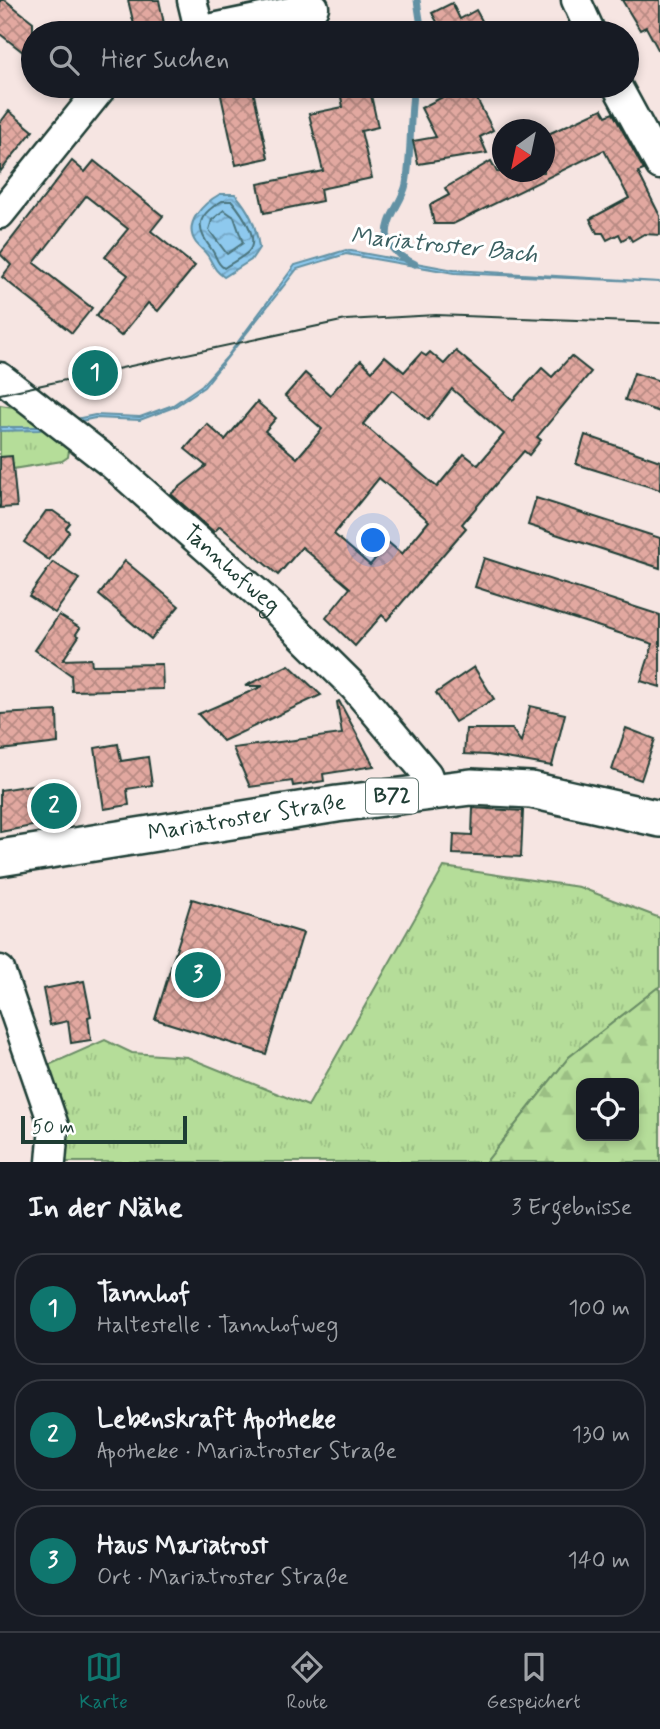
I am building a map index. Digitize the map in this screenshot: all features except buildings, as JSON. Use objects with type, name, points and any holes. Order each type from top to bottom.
[{"type":"main road","name":"Mariatroster Straße","points":[[0,858],[433,790],[471,787],[531,790],[660,819]]},
{"type":"street","points":[[192,0],[197,21]]},
{"type":"street","points":[[576,0],[586,21]]},
{"type":"street","points":[[248,21],[314,6]]},
{"type":"street","points":[[0,214],[93,98]]},
{"type":"street","points":[[624,98],[660,165]]},
{"type":"street","name":"Tannhofweg","points":[[0,377],[33,401],[205,546],[355,687],[427,774],[433,790]]},
{"type":"street","points":[[0,970],[54,1126],[51,1162]]},
{"type":"green space","points":[[0,405],[32,410],[70,443],[68,457],[62,461],[0,471]]},
{"type":"green space","points":[[444,867],[579,887],[660,918],[660,986],[569,1057],[486,1162],[51,1162],[35,1071],[105,1040],[132,1053],[187,1057],[308,1106]]},
{"type":"green space","points":[[657,988],[660,990],[660,1162],[486,1162],[569,1057]]},
{"type":"water","points":[[220,194],[235,194],[245,206],[254,225],[259,248],[251,260],[224,277],[192,236],[193,221],[197,214]]},
{"type":"water","name":"Mariatroster Bach","points":[[346,250],[454,270],[660,282],[454,273],[346,254],[297,269],[204,387],[174,407],[140,420],[95,418],[39,430],[0,431],[0,427],[37,427],[95,415],[140,417],[173,405],[202,385],[226,358],[295,265]]},
{"type":"waterway","points":[[417,0],[420,21]]},
{"type":"waterway","points":[[412,98],[406,184],[387,233],[392,248],[415,264]]},
{"type":"tram line","points":[[0,394],[346,320],[436,315],[660,323]]},
{"type":"place","name":"Tannhof","points":[[95,373]]},
{"type":"place","name":"Lebenskraft Apotheke","points":[[54,806]]},
{"type":"place","name":"Haus Mariatrost","points":[[198,975]]}]
